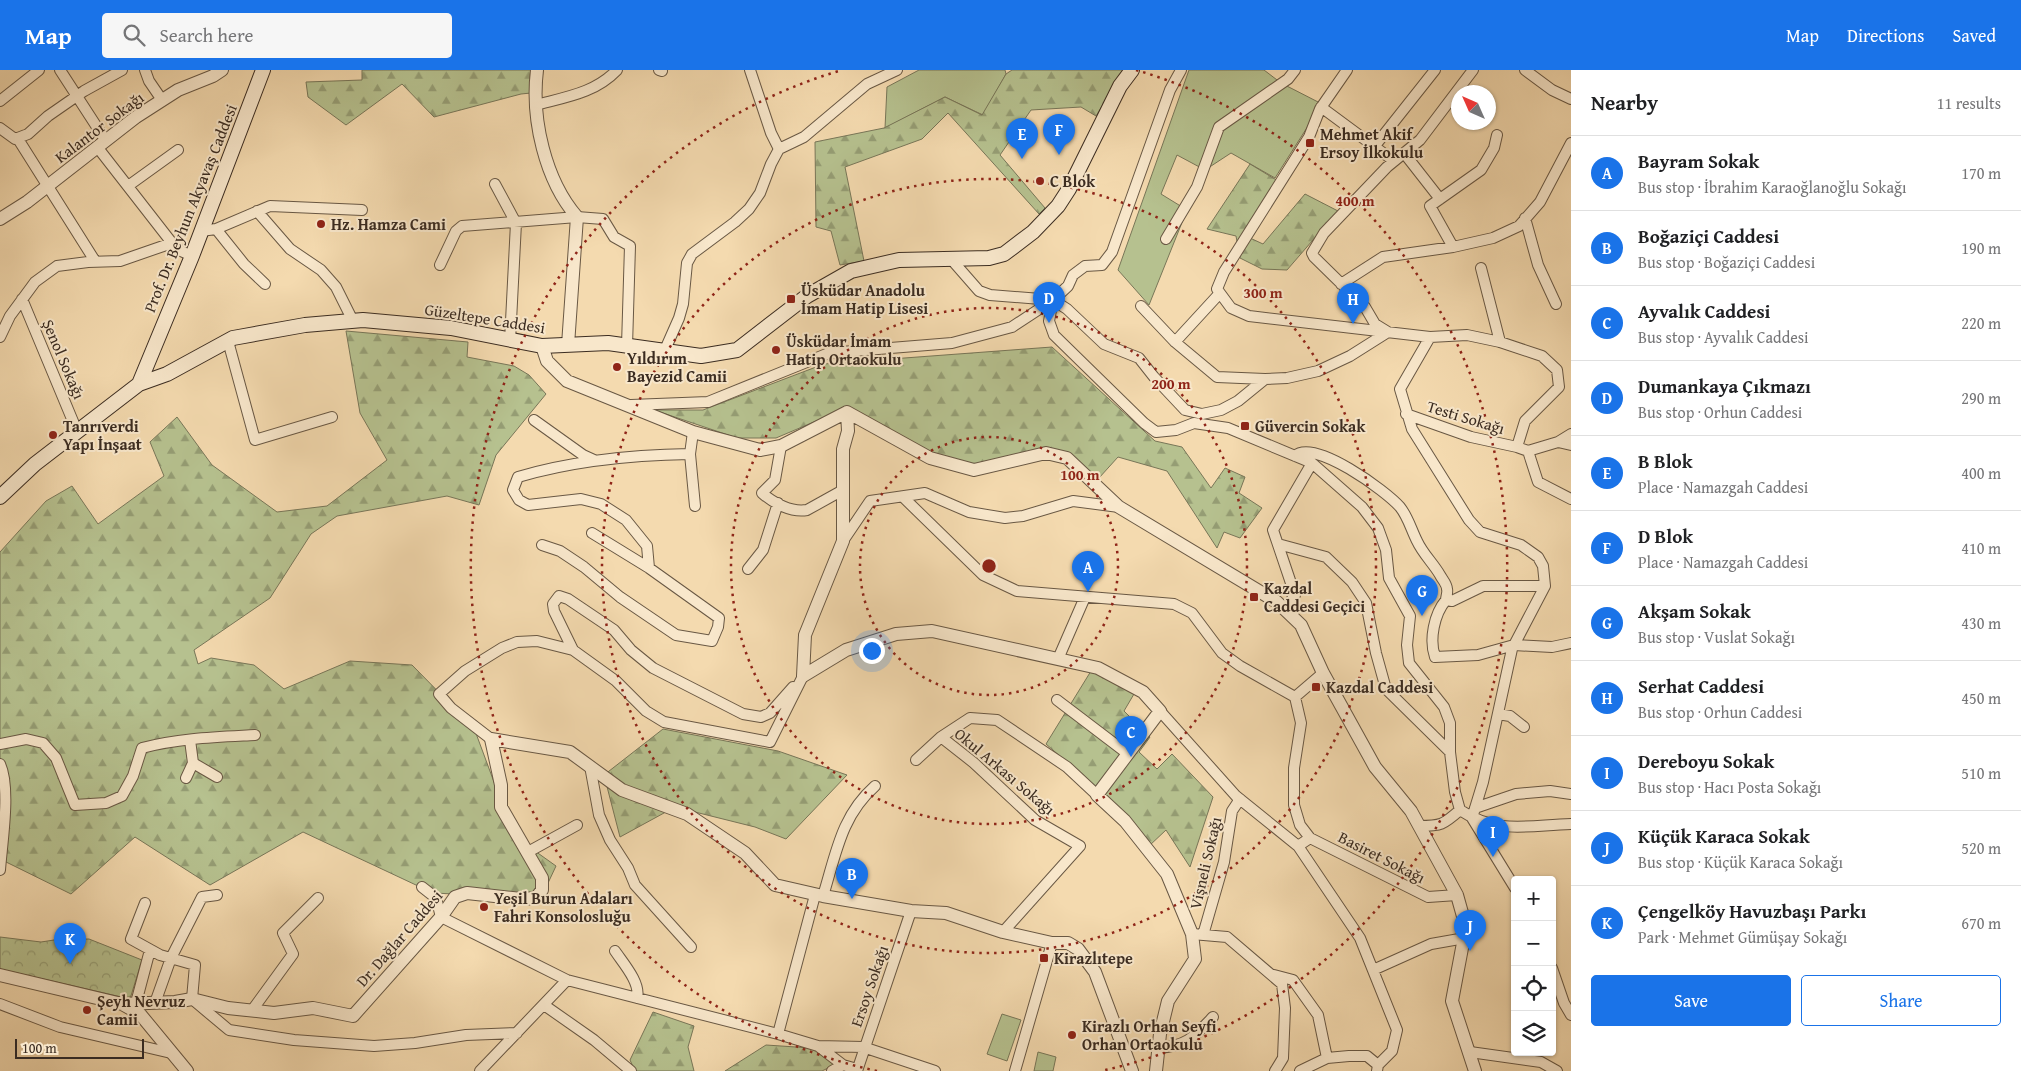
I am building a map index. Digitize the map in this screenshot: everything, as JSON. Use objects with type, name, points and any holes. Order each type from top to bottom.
[{"type":"main road","name":"Prof. Dr. Beyhun Akyavaş Caddesi","points":[[138,384],[192,256],[263,70]]},
{"type":"main road","name":"Güzeltepe Caddesi","points":[[138,384],[167,374],[233,338],[305,325],[364,320],[450,328],[542,346],[608,343],[701,356],[737,350],[807,296],[851,271],[899,260],[989,258],[1004,254],[1046,219],[1069,189],[1120,86],[1132,70]]},
{"type":"main road","points":[[0,496],[35,464],[138,384]]},
{"type":"street","points":[[0,101],[39,70]]},
{"type":"street","points":[[60,70],[77,95],[102,144],[128,186],[172,243],[181,251],[192,256]]},
{"type":"street","points":[[18,139],[28,134],[48,116],[77,95],[122,70]]},
{"type":"street","points":[[145,70],[149,81],[162,100]]},
{"type":"street","name":"Kalantor Sokağı","points":[[0,219],[47,186],[136,117],[178,90],[213,76],[222,70]]},
{"type":"street","points":[[537,70],[536,113],[547,162],[566,204],[577,217],[568,345]]},
{"type":"street","points":[[536,104],[587,92],[609,78],[617,70]]},
{"type":"street","points":[[750,70],[771,133],[779,149]]},
{"type":"street","points":[[664,352],[680,318],[689,258],[696,249],[749,210],[760,193],[779,149],[804,137],[867,84],[898,70]]},
{"type":"street","points":[[625,405],[708,402],[829,353],[952,343],[1012,328],[1053,300],[1068,286],[1073,275],[1085,266],[1102,265],[1112,252],[1170,90],[1181,70]]},
{"type":"street","points":[[1166,239],[1197,187],[1219,128],[1288,80],[1294,70]]},
{"type":"street","points":[[1347,70],[1321,108],[1309,137],[1224,272],[1217,289],[1231,308],[1249,316],[1430,337],[1467,335],[1500,342],[1542,356],[1557,370],[1559,387],[1525,421],[1517,447]]},
{"type":"street","points":[[1374,146],[1435,70]]},
{"type":"street","points":[[1388,332],[1375,324],[1365,307],[1312,253],[1324,233],[1394,161],[1420,140],[1473,70]]},
{"type":"street","points":[[1524,70],[1552,90],[1571,99]]},
{"type":"street","points":[[1321,108],[1394,161]]},
{"type":"street","points":[[0,128],[15,139],[18,139],[95,262]]},
{"type":"street","points":[[1453,247],[1430,206],[1481,170],[1494,148],[1497,134]]},
{"type":"street","points":[[1341,284],[1383,257],[1453,247],[1493,238],[1519,226],[1540,202],[1571,143]]},
{"type":"street","points":[[128,186],[178,150]]},
{"type":"street","points":[[1404,153],[1440,199]]},
{"type":"street","points":[[495,184],[516,223],[510,341]]},
{"type":"street","points":[[201,231],[216,229],[270,206],[362,210]]},
{"type":"street","points":[[258,211],[290,249],[320,270],[336,286],[353,321]]},
{"type":"street","points":[[440,265],[456,231],[462,226],[577,217],[603,218],[614,237],[630,246],[626,346]]},
{"type":"street","points":[[1525,218],[1538,265],[1556,304]]},
{"type":"street","points":[[216,229],[244,264],[265,284]]},
{"type":"street","points":[[0,337],[22,299],[35,282],[57,266],[120,261],[172,243]]},
{"type":"street","points":[[951,258],[979,291],[990,295],[1053,300],[1067,309],[1104,344],[1139,358],[1185,410],[1202,419],[1312,463],[1362,507],[1378,528],[1386,550],[1389,578],[1410,616],[1407,644],[1409,663],[1444,707],[1450,722],[1450,752],[1455,792],[1460,810]]},
{"type":"street","points":[[1481,268],[1500,342]]},
{"type":"street","points":[[1175,342],[1220,294]]},
{"type":"street","name":"Şenol Sokağı","points":[[22,299],[77,431]]},
{"type":"street","points":[[1053,300],[1049,321],[1054,335],[1144,423],[1156,432],[1176,430],[1221,410],[1238,401],[1265,379]]},
{"type":"street","points":[[1141,306],[1175,342],[1217,377],[1287,378],[1318,371],[1350,356],[1388,332]]},
{"type":"street","points":[[1430,337],[1400,389],[1412,429],[1469,520],[1480,532],[1520,545],[1538,557],[1543,566],[1546,586],[1514,644],[1483,782],[1473,813],[1511,881]]},
{"type":"street","points":[[228,341],[255,440],[332,417]]},
{"type":"street","points":[[542,346],[547,361],[568,381],[692,432],[760,450],[781,446],[848,412]]},
{"type":"street","points":[[843,541],[843,449],[848,431],[848,412]]},
{"type":"street","points":[[848,412],[930,458],[974,470],[1046,453],[1067,458],[1119,507],[1277,602],[1301,625],[1323,673],[1375,767],[1411,812],[1457,895],[1466,927],[1452,1000],[1475,1071]]},
{"type":"street","name":"Testi Sokağı","points":[[1406,414],[1471,437],[1528,451]]},
{"type":"street","points":[[534,420],[583,456],[595,460]]},
{"type":"street","points":[[692,432],[690,454],[694,506]]},
{"type":"street","points":[[1571,434],[1558,442],[1528,451],[1538,482],[1571,499]]},
{"type":"street","points":[[1558,442],[1571,445]]},
{"type":"street","points":[[781,446],[775,480],[762,493],[771,501],[800,511],[807,510],[843,490]]},
{"type":"street","points":[[1295,456],[1298,453],[1305,452],[1329,458],[1382,491],[1400,507],[1412,526],[1416,541],[1436,567],[1448,589],[1446,600],[1440,607],[1431,647],[1434,658],[1478,655],[1514,644],[1552,647],[1571,643]]},
{"type":"street","points":[[649,568],[647,546],[626,520],[601,504],[581,499],[528,505],[519,500],[514,490],[518,477],[548,468],[595,460],[644,455],[690,454]]},
{"type":"street","points":[[1285,609],[1294,595],[1273,530],[1312,463]]},
{"type":"street","points":[[1119,507],[1073,501],[1023,516],[1005,518],[969,512],[925,493],[870,501],[843,541],[805,635],[803,676],[770,742],[664,722],[646,711],[616,681],[573,650],[537,641],[517,642],[502,648],[465,671],[439,694],[451,708],[491,739],[570,752],[622,790],[687,814],[745,853],[775,885],[819,896],[911,911],[946,914],[1003,932],[1052,943],[1068,944],[1078,949],[1095,972],[1132,1071]]},
{"type":"street","points":[[903,497],[983,575],[1017,590],[1174,604],[1192,612],[1222,653],[1240,666],[1295,697],[1301,724],[1294,768],[1294,805],[1300,825],[1310,838],[1298,846]]},
{"type":"street","points":[[748,569],[763,550],[778,503]]},
{"type":"street","points":[[542,545],[560,551],[584,567],[620,597],[676,635],[712,641],[718,627],[719,618],[649,568],[592,533]]},
{"type":"street","points":[[1278,544],[1326,557],[1352,582],[1366,602],[1376,653],[1386,689],[1450,752]]},
{"type":"street","points":[[1446,600],[1452,601],[1483,586],[1546,586]]},
{"type":"street","points":[[573,650],[554,611],[553,604],[559,596],[568,599],[614,630],[631,650],[653,668],[743,714],[761,717],[770,713],[803,676],[846,650],[896,634],[932,631],[1098,668],[1143,692],[1240,799],[1298,846],[1360,938],[1397,1030],[1392,1051],[1378,1068],[1367,1056],[1326,1058],[1300,1071]]},
{"type":"street","points":[[1058,659],[1085,597]]},
{"type":"street","points":[[1295,697],[1323,673]]},
{"type":"street","points":[[1057,700],[1128,754]]},
{"type":"street","points":[[1097,795],[1160,712]]},
{"type":"street","points":[[1498,714],[1510,716],[1524,728]]},
{"type":"street","points":[[916,760],[941,737],[970,718],[997,720],[1068,767],[1125,821],[1166,874],[1198,934],[1195,959],[1168,1001],[1158,1048],[1156,1071]]},
{"type":"street","points":[[0,744],[26,739],[44,742],[56,758],[75,805],[106,803],[122,796],[133,776],[142,748],[156,744],[190,740],[255,735]]},
{"type":"street","name":"Okul Arkası Sokağı","points":[[941,737],[974,763],[1035,820],[1080,846],[1003,932]]},
{"type":"street","name":"Dr. Dağlar Caddesi","points":[[122,1004],[175,1002],[192,999],[228,1008],[274,1013],[313,1008],[353,1016],[441,917],[455,897],[467,893],[522,899],[536,898],[542,890],[542,878],[501,807],[501,786],[491,739]]},
{"type":"street","points":[[186,778],[193,763],[190,740]]},
{"type":"street","points":[[193,763],[217,777]]},
{"type":"street","points":[[0,764],[4,772],[5,804],[0,870]]},
{"type":"street","points":[[590,766],[599,815],[610,840],[628,868],[635,885],[691,947]]},
{"type":"street","points":[[778,1034],[819,896],[846,822],[861,799],[875,786]]},
{"type":"street","points":[[1473,813],[1516,794],[1550,791],[1571,794]]},
{"type":"street","name":"Vişneli Sokağı","points":[[1198,934],[1224,862],[1232,811],[1240,799]]},
{"type":"street","points":[[1419,826],[1444,824],[1460,810]]},
{"type":"street","points":[[1460,810],[1473,813],[1498,827],[1571,824]]},
{"type":"street","points":[[528,852],[577,825]]},
{"type":"street","name":"Basiret Sokağı","points":[[1310,838],[1428,897],[1457,895]]},
{"type":"street","points":[[422,887],[436,898],[441,917],[567,980],[818,1046],[863,1047],[935,1071]]},
{"type":"street","points":[[155,1003],[171,958],[202,897],[217,895]]},
{"type":"street","points":[[253,1010],[293,954],[283,933],[318,898]]},
{"type":"street","points":[[145,903],[131,939],[150,950],[196,965],[192,999],[229,1030],[294,1040],[374,1046],[415,1043],[466,1035],[517,1033]]},
{"type":"street","name":"Ersoy Sokağı","points":[[857,1070],[863,1047],[911,911]]},
{"type":"street","points":[[1198,934],[1227,937],[1282,984],[1285,1008],[1283,1058],[1275,1071]]},
{"type":"street","points":[[1373,970],[1431,944],[1465,938]]},
{"type":"street","points":[[1015,1071],[1052,943]]},
{"type":"street","points":[[136,1003],[150,950]]},
{"type":"street","points":[[616,951],[635,983],[638,998]]},
{"type":"street","points":[[0,975],[122,1004],[140,1014],[187,1071]]},
{"type":"street","points":[[1271,975],[1293,980],[1318,1014],[1326,1058]]},
{"type":"street","points":[[480,1071],[567,980]]},
{"type":"street","points":[[1556,980],[1564,1004],[1571,1015]]},
{"type":"street","points":[[0,1004],[60,1027],[171,1053]]},
{"type":"street","points":[[544,1005],[594,1040],[631,1071]]},
{"type":"street","points":[[1158,1048],[1174,1046],[1187,1041],[1213,1017]]},
{"type":"street","points":[[818,1046],[843,1065],[857,1070]]},
{"type":"street","points":[[1470,1052],[1541,1062],[1557,1071]]},
{"type":"street","points":[[832,1071],[843,1065]]},
{"type":"green space","points":[[362,70],[543,70],[541,92],[521,94],[434,117],[402,84],[346,125],[308,97],[306,82],[362,80]]},
{"type":"green space","points":[[919,70],[1005,70],[1006,74],[983,115],[945,97],[885,128],[887,87]]},
{"type":"green space","points":[[1012,70],[1124,70],[1096,116],[1081,107],[1031,110],[1000,155],[1045,208],[1039,214],[948,113],[922,139],[845,167],[864,261],[840,265],[831,231],[816,227],[815,142],[884,128],[945,97],[982,115],[1006,74]]},
{"type":"green space","points":[[1189,70],[1264,70],[1281,83],[1322,104],[1275,178],[1231,153],[1205,170],[1177,155],[1161,194],[1187,210],[1149,305],[1118,270]]},
{"type":"green space","points":[[1250,164],[1283,184],[1250,238],[1263,244],[1305,194],[1338,211],[1287,270],[1262,269],[1240,258],[1236,236],[1207,229]]},
{"type":"green space","points":[[346,331],[468,342],[467,357],[514,366],[529,375],[546,394],[496,455],[479,505],[447,496],[337,516],[311,534],[270,598],[194,650],[198,664],[211,658],[254,665],[284,689],[350,661],[412,665],[474,728],[514,836],[556,866],[541,898],[433,893],[303,832],[210,885],[135,837],[71,894],[0,859],[5,767],[0,758],[0,552],[46,501],[72,486],[98,524],[164,476],[150,442],[177,417],[212,465],[277,512],[327,506],[387,460],[360,413]]},
{"type":"green space","points":[[1052,347],[1155,441],[1182,447],[1211,488],[1225,468],[1245,477],[1239,493],[1262,508],[1240,538],[1224,532],[1217,548],[1167,471],[1118,457],[1099,478],[1068,455],[974,465],[932,454],[847,408],[776,438],[737,438],[654,410],[703,410],[824,364]]},
{"type":"green space","points":[[1091,671],[1134,694],[1124,711],[1150,737],[1139,752],[1157,769],[1172,754],[1213,797],[1190,867],[1166,830],[1149,846],[1093,785],[1046,744]]},
{"type":"green space","points":[[663,729],[778,751],[847,775],[786,839],[755,827],[675,807],[620,837],[604,775]]},
{"type":"green space","points":[[0,937],[41,942],[89,939],[142,960],[130,999],[0,969]]},
{"type":"green space","points":[[653,1012],[694,1026],[688,1047],[694,1071],[635,1071],[630,1060]]},
{"type":"green space","points":[[1002,1014],[1021,1020],[1007,1061],[987,1054]]},
{"type":"green space","points":[[766,1045],[811,1048],[836,1064],[822,1071],[725,1071]]},
{"type":"green space","points":[[1038,1052],[1056,1057],[1053,1071],[1034,1071]]},
{"type":"place","name":"Mehmet Akif Ersoy İlkokulu","points":[[1310,143]]},
{"type":"place","name":"D Blok","points":[[1059,155]]},
{"type":"place","name":"B Blok","points":[[1022,159]]},
{"type":"place","name":"C Blok","points":[[1040,181]]},
{"type":"place","name":"Hz. Hamza Cami","points":[[321,224]]},
{"type":"place","name":"Üsküdar Anadolu İmam Hatip Lisesi","points":[[791,299]]},
{"type":"place","name":"Dumankaya Çıkmazı","points":[[1049,323]]},
{"type":"place","name":"Serhat Caddesi","points":[[1353,324]]},
{"type":"place","name":"Üsküdar İmam Hatip Ortaokulu","points":[[776,350]]},
{"type":"place","name":"Yıldırım Bayezid Camii","points":[[617,367]]},
{"type":"place","name":"Güvercin Sokak","points":[[1245,426]]},
{"type":"place","name":"Tanrıverdi Yapı İnşaat","points":[[53,435]]},
{"type":"place","name":"Bayram Sokak","points":[[1088,592]]},
{"type":"place","name":"Kazdal Caddesi Geçici","points":[[1254,597]]},
{"type":"place","name":"Akşam Sokak","points":[[1422,616]]},
{"type":"place","name":"Kazdal Caddesi","points":[[1316,687]]},
{"type":"place","name":"Ayvalık Caddesi","points":[[1131,757]]},
{"type":"place","name":"Dereboyu Sokak","points":[[1493,857]]},
{"type":"place","name":"Boğaziçi Caddesi","points":[[852,899]]},
{"type":"place","name":"Yeşil Burun Adaları Fahri Konsolosluğu","points":[[484,907]]},
{"type":"place","name":"Küçük Karaca Sokak","points":[[1470,951]]},
{"type":"place","name":"Kirazlıtepe","points":[[1044,958]]},
{"type":"place","name":"Çengelköy Havuzbaşı Parkı","points":[[70,964]]},
{"type":"place","name":"Şeyh Nevruz Camii","points":[[87,1010]]},
{"type":"place","name":"Kirazlı Orhan Seyfi Orhan Ortaokulu","points":[[1072,1035]]}]
